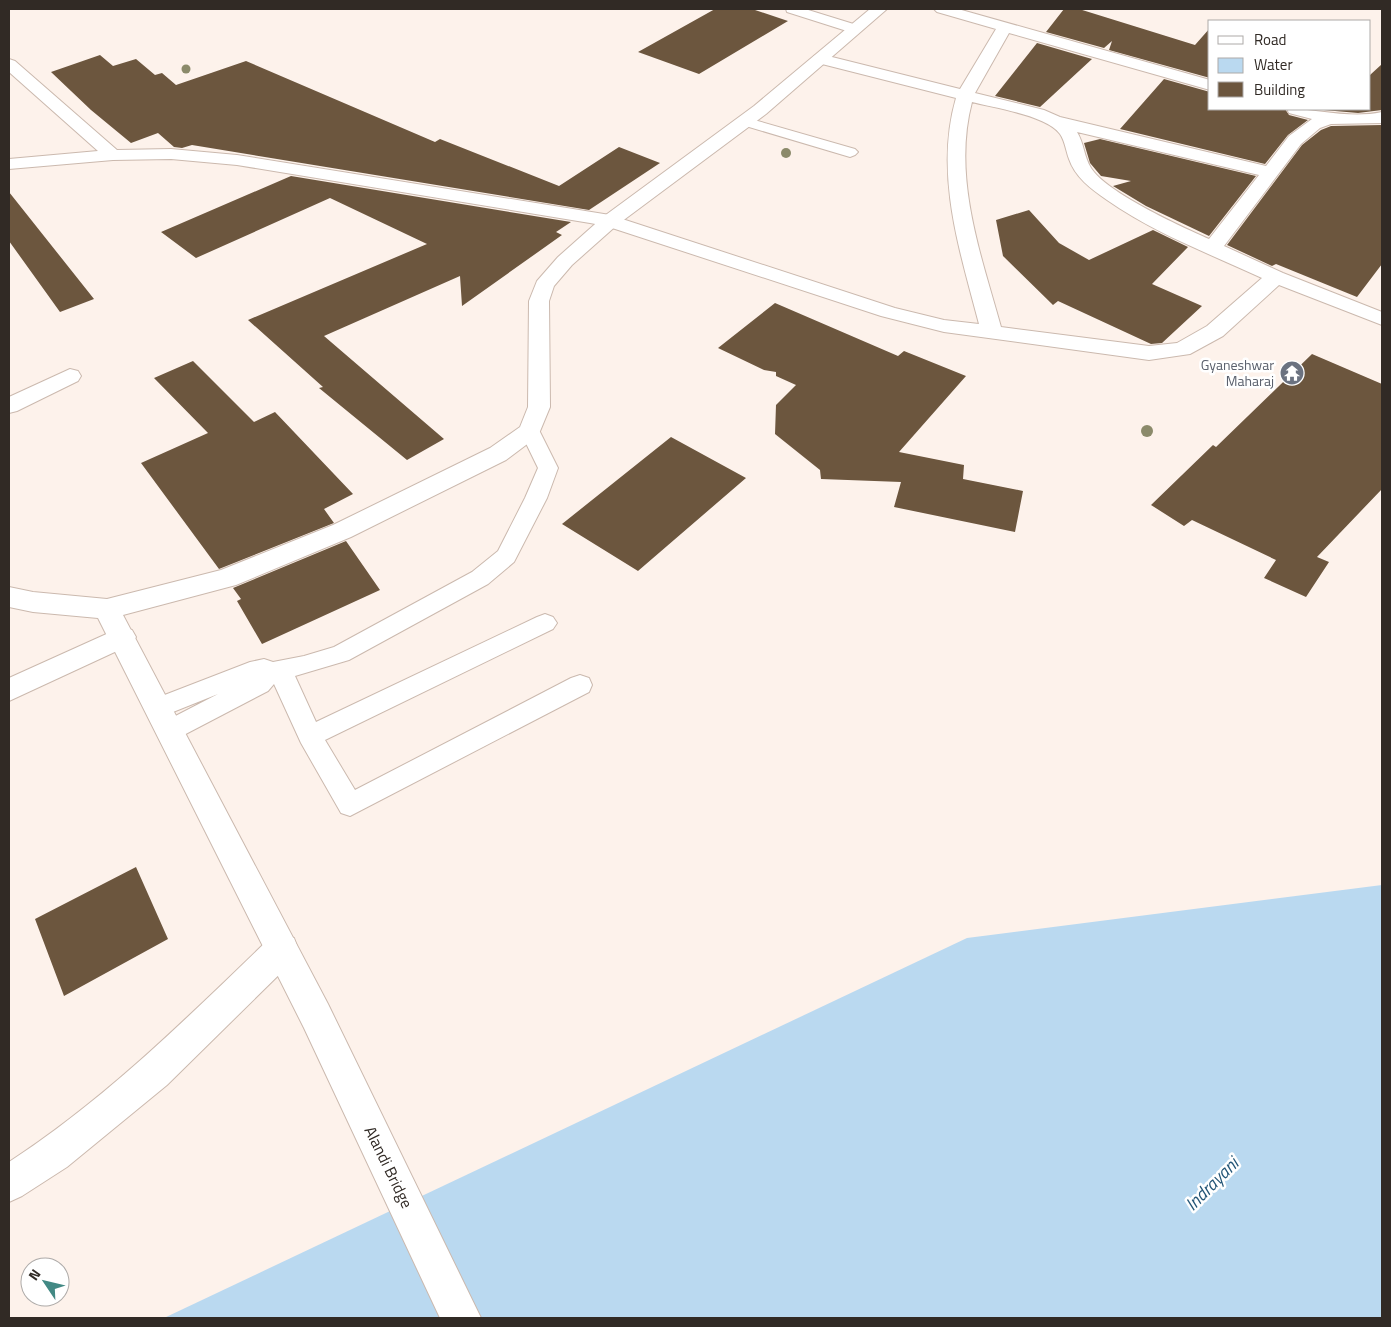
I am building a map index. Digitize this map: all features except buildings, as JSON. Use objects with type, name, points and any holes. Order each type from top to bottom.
[{"type":"street","points":[[9,597],[33,602],[107,609],[227,578],[342,531],[498,454],[530,431],[539,406],[539,301],[544,285],[565,261],[610,221],[744,121],[879,9]]},
{"type":"street","points":[[942,9],[1208,84]]},
{"type":"street","points":[[992,332],[961,214],[955,155],[959,115],[965,96],[1005,27]]},
{"type":"street","points":[[820,59],[1038,114],[1057,122],[1270,172]]},
{"type":"street","points":[[9,64],[113,155]]},
{"type":"street","points":[[1298,110],[1330,119],[1377,119],[1382,117]]},
{"type":"street","points":[[1212,248],[1295,140],[1314,124],[1330,119]]},
{"type":"street","points":[[1057,122],[1069,134],[1076,158],[1086,173],[1106,190],[1140,211],[1212,248],[1276,277],[1382,319]]},
{"type":"street","points":[[9,164],[113,155],[171,154],[237,160],[610,221],[888,312],[944,326],[1149,353],[1182,349],[1215,331],[1276,277]]},
{"type":"street","points":[[9,406],[70,376]]},
{"type":"street","name":"Alandi Bridge","points":[[107,609],[316,1016],[461,1318]]},
{"type":"street","points":[[9,690],[122,637]]},
{"type":"street","points":[[9,1184],[54,1154],[155,1074],[282,949]]},
{"type":"lane","points":[[792,9],[855,29]]},
{"type":"lane","points":[[744,121],[850,152]]},
{"type":"lane","points":[[163,719],[259,684],[276,670],[341,654],[480,578],[506,556],[536,498],[548,468],[530,431]]},
{"type":"lane","points":[[310,736],[545,623]]},
{"type":"lane","points":[[276,670],[310,736],[350,805],[580,685]]},
{"type":"water","name":"Indrayani","points":[[1382,885],[1382,1318],[164,1318],[967,938]]},
{"type":"place","name":"Gyaneshwar Maharaj","points":[[1292,373]]}]
